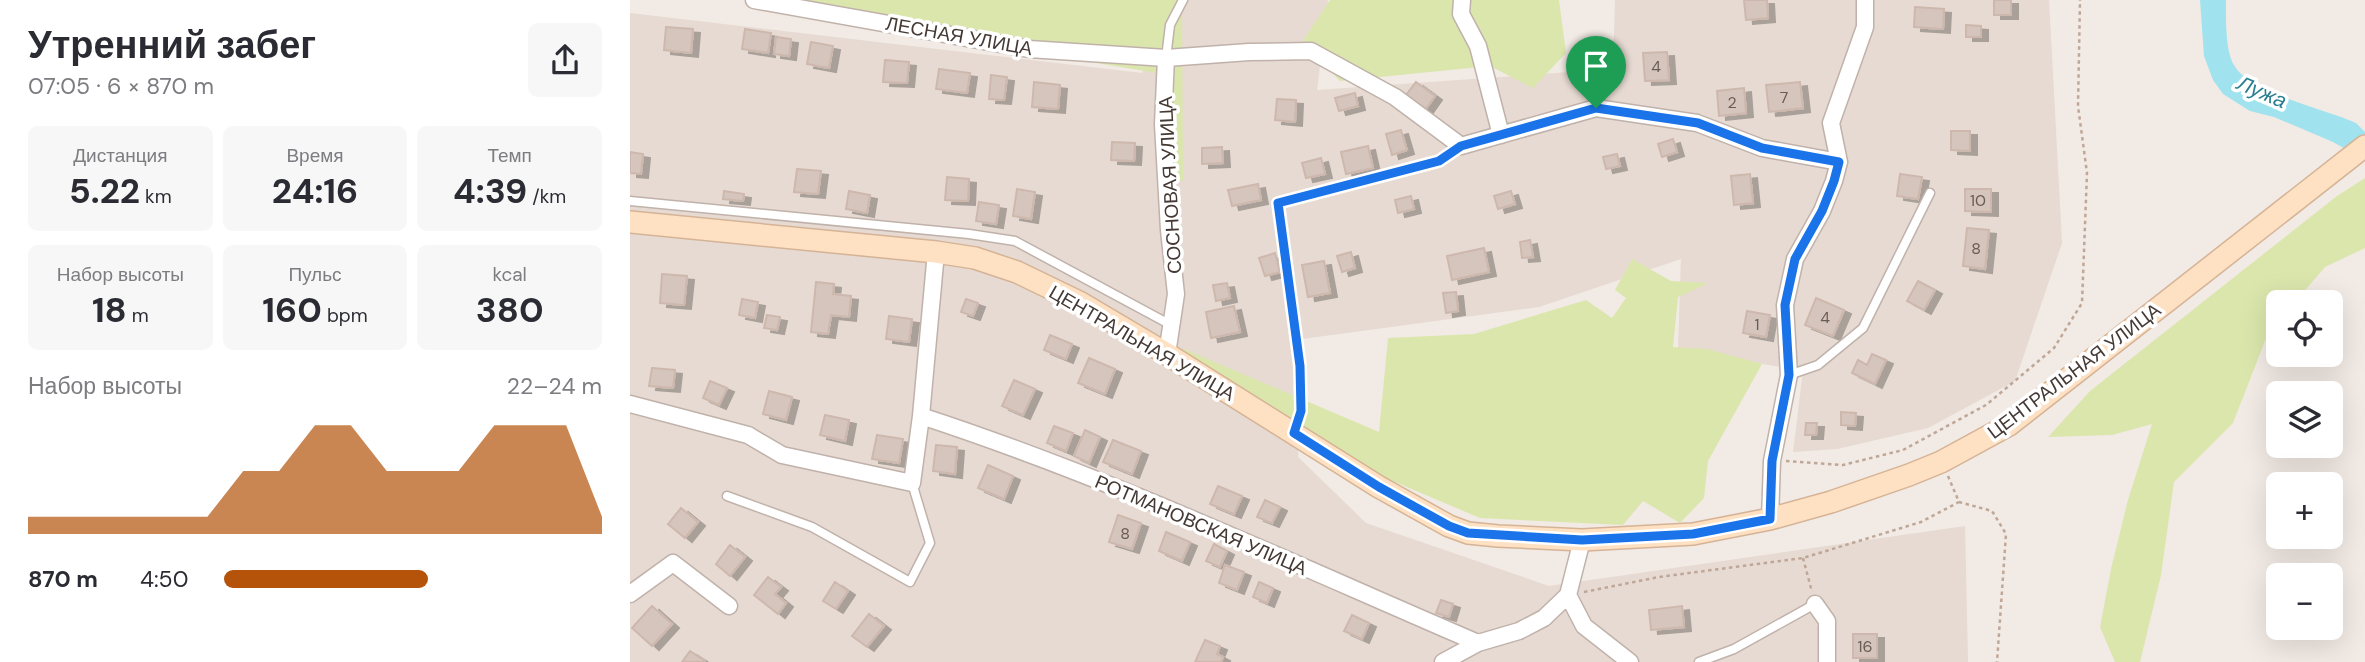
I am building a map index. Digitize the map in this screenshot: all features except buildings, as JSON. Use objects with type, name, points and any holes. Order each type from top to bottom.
[{"type":"street","name":"ЛЕСНАЯ УЛИЦА","points":[[754,0],[1029,49],[1166,58]]},
{"type":"street","points":[[1462,0],[1461,14],[1478,46],[1501,135]]},
{"type":"street","points":[[1770,519],[1772,461],[1789,375],[1785,305],[1795,259],[1822,211],[1839,162],[1831,123],[1865,27],[1865,0]]},
{"type":"street","points":[[1166,58],[1311,51],[1395,97],[1461,146],[1596,108],[1698,123],[1762,148],[1839,162]]},
{"type":"street","name":"СОСНОВАЯ УЛИЦА","points":[[1166,58],[1163,124],[1176,294],[1167,354]]},
{"type":"street","name":"ЦЕНТРАЛЬНАЯ УЛИЦА","points":[[630,222],[936,252],[975,258],[1017,272],[1081,303],[1379,487],[1449,526],[1468,533],[1582,540],[1693,534],[1770,519],[1831,502],[1941,462],[2009,425],[2365,146]]},
{"type":"street","points":[[630,404],[748,435],[782,455],[912,483],[936,252]]},
{"type":"street","name":"РОТМАНОВСКАЯ УЛИЦА","points":[[920,416],[997,441],[1177,514],[1478,643]]},
{"type":"street","points":[[1443,662],[1478,643],[1519,631],[1544,618],[1568,595],[1582,540]]},
{"type":"street","points":[[630,594],[673,563],[729,606]]},
{"type":"street","points":[[1568,595],[1584,626],[1630,662]]},
{"type":"street","points":[[1815,604],[1827,621],[1827,662]]},
{"type":"lane","points":[[1166,58],[1170,25],[1183,0]]},
{"type":"lane","points":[[1294,433],[1301,411],[1300,366],[1278,203],[1439,161],[1461,146]]},
{"type":"lane","points":[[1789,375],[1818,365],[1863,328],[1930,193]]},
{"type":"lane","points":[[630,201],[969,234],[1014,241],[1171,325]]},
{"type":"lane","points":[[727,496],[812,527],[910,582],[930,543],[912,483]]},
{"type":"lane","points":[[1699,662],[1734,649],[1815,604]]},
{"type":"path","points":[[1772,461],[1843,465],[1903,450],[1986,405],[2054,348],[2082,303],[2087,173],[2078,106],[2080,0]]},
{"type":"path","points":[[1941,462],[1959,502]]},
{"type":"path","points":[[1568,595],[1660,577],[1803,558],[1921,522],[1959,502],[1992,511],[2006,534],[1997,662]]},
{"type":"path","points":[[1803,558],[1815,604]]},
{"type":"shaded area","points":[[1171,0],[1328,0],[1317,90],[1613,69],[1615,0],[2049,0],[2062,243],[2015,381],[1928,428],[1837,449],[1793,452],[1803,371],[1678,349],[1681,259],[1539,307],[1302,339],[1298,457],[1366,523],[1549,586],[1965,526],[1968,662],[630,662],[630,13],[1142,73]]},
{"type":"green space","points":[[784,0],[1182,0],[1183,181],[1172,178],[1157,73],[866,25]]},
{"type":"green space","points":[[1330,0],[1559,0],[1566,53],[1533,88],[1490,66],[1340,81],[1302,42]]},
{"type":"green space","points":[[2365,178],[2365,248],[2325,267],[2305,290],[2266,290],[2266,338],[2233,423],[2174,482],[2161,575],[2140,662],[2115,662],[2100,627],[2128,500],[2152,424],[2112,435],[2048,437],[2090,391],[2337,196]]},
{"type":"green space","points":[[1632,259],[1671,281],[1708,283],[1678,297],[1673,347],[1707,349],[1762,364],[1708,461],[1704,498],[1680,523],[1643,501],[1623,525],[1480,518],[1381,476],[1181,353],[1184,349],[1379,432],[1388,338],[1474,334],[1586,300],[1612,318],[1626,298],[1615,290]]},
{"type":"water","name":"Лужа","points":[[2200,0],[2226,0],[2229,51],[2234,65],[2242,75],[2271,92],[2356,123],[2365,132],[2365,160],[2333,142],[2274,117],[2250,111],[2223,94],[2213,80],[2204,56]]},
{"type":"route","points":[[1596,108],[1698,123],[1762,148],[1839,162],[1822,211],[1795,259],[1785,305],[1789,375],[1772,461],[1770,519],[1693,534],[1582,540],[1468,533],[1449,526],[1379,487],[1294,433],[1301,411],[1300,366],[1278,203],[1439,161],[1461,146],[1596,108]]}]
